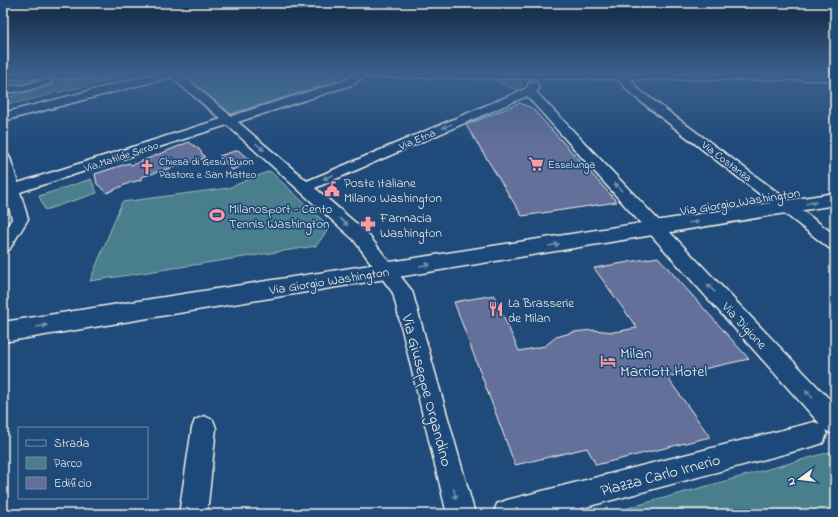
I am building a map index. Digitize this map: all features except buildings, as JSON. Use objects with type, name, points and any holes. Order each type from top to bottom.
[{"type":"street","points":[[4,113],[58,98]]},
{"type":"street","points":[[4,113],[67,98]]},
{"type":"street","name":"Via Giuseppe Organdino","points":[[202,98],[360,236],[402,291],[461,514]]},
{"type":"street","name":"Via Matilde Serao","points":[[12,190],[302,98]]},
{"type":"street","name":"Via Etna","points":[[305,187],[483,111],[504,98]]},
{"type":"street","name":"Via Digione","points":[[542,98],[650,222],[824,428]]},
{"type":"street","name":"Via Costanza","points":[[638,98],[835,244]]},
{"type":"street","points":[[3,158],[20,219],[3,246]]},
{"type":"street","name":"Via Giorgio Washington","points":[[3,317],[382,264],[650,222],[778,201],[835,186]]},
{"type":"street","name":"Via Giorgio Washington","points":[[778,201],[835,199]]},
{"type":"street","name":"Via Giorgio Washington","points":[[3,332],[382,264]]},
{"type":"street","points":[[193,514],[204,428]]},
{"type":"street","name":"Piazza Carlo Irnerio","points":[[507,514],[824,428]]},
{"type":"green space","points":[[7,98],[37,98],[16,103],[3,104],[3,100]]},
{"type":"green space","points":[[207,98],[282,98],[226,115]]},
{"type":"green space","name":"Milanosport - Cento Tennis Washington","points":[[270,171],[330,227],[316,246],[90,281],[122,202],[228,188]]},
{"type":"green space","points":[[91,179],[97,193],[45,210],[39,196]]},
{"type":"green space","points":[[830,452],[835,453],[835,514],[606,514]]},
{"type":"place","name":"Esselunga","points":[[536,164]]},
{"type":"place","name":"Chiesa di Gesù Buon Pastore e San Matteo","points":[[147,167]]},
{"type":"place","name":"Poste Italiane Milano Washington","points":[[332,189]]},
{"type":"place","name":"Milanosport - Cento Tennis Washington","points":[[217,215]]},
{"type":"place","name":"Farmacia Washington","points":[[368,224]]},
{"type":"place","name":"La Brasserie de Milan","points":[[496,309]]},
{"type":"place","name":"Milan Marriott Hotel","points":[[608,361]]}]
